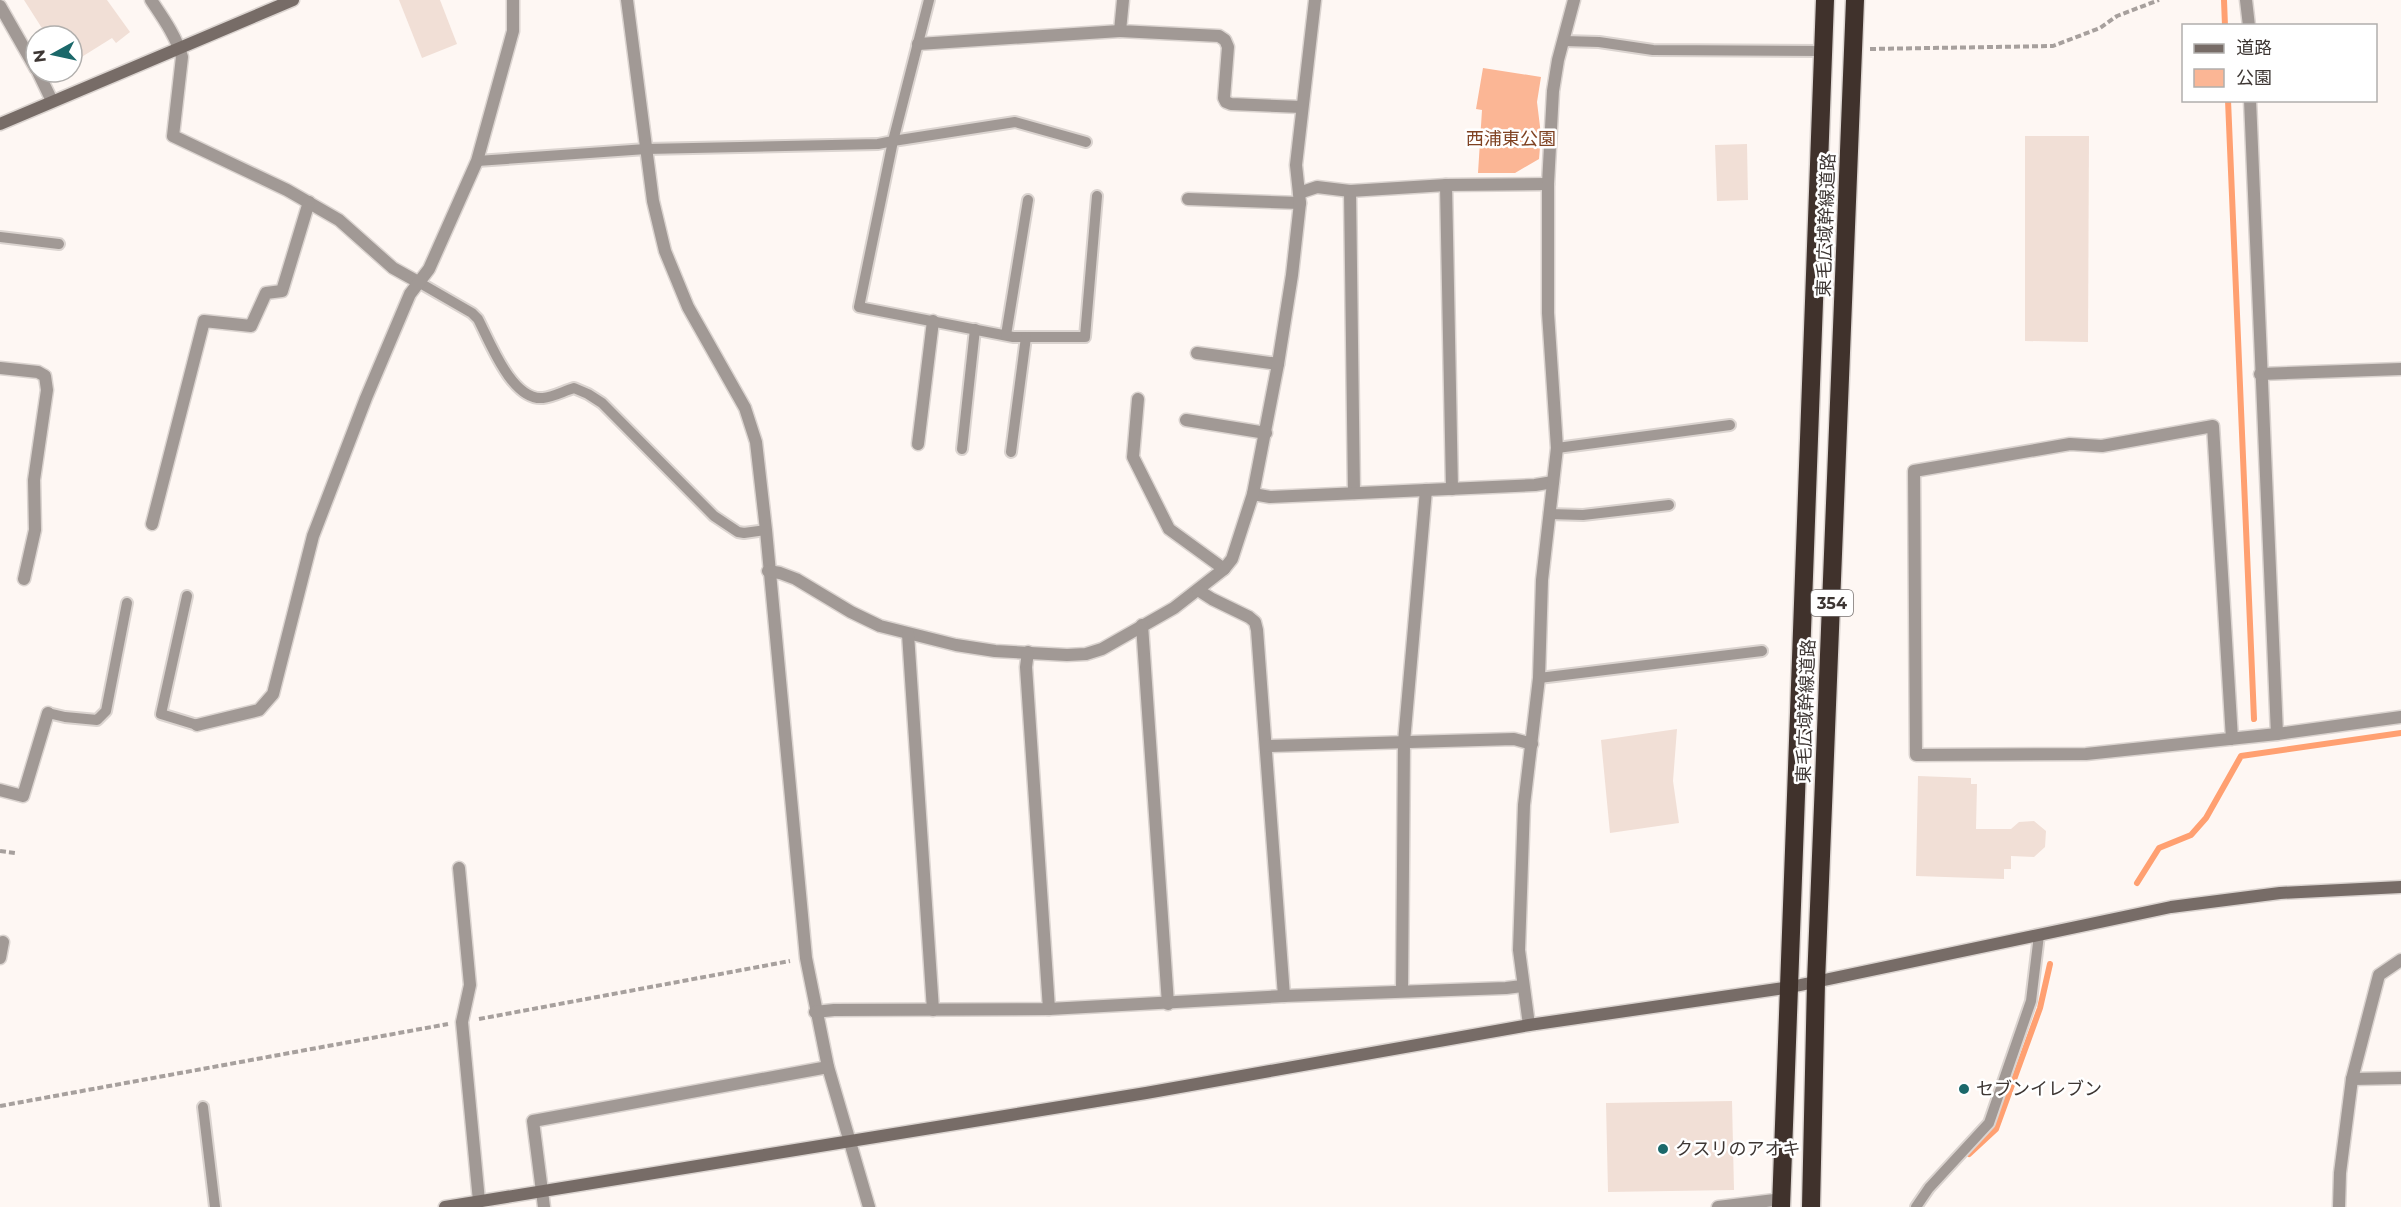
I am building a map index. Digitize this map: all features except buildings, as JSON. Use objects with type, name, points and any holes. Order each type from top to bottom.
[{"type":"highway","name":"東毛広域幹線道路","points":[[1782,1203],[1825,0]]},
{"type":"highway","name":"東毛広域幹線道路","points":[[1811,1207],[1816,982],[1856,0]]},
{"type":"street","points":[[151,0],[179,46],[181,68],[173,136],[309,202],[339,220],[393,268],[420,283]]},
{"type":"street","points":[[0,124],[179,46],[293,0]]},
{"type":"street","points":[[197,725],[259,710],[273,694],[314,536],[366,398],[410,294],[429,268],[477,161],[513,31],[513,0]]},
{"type":"street","points":[[627,0],[653,201],[665,251],[688,307],[745,408],[756,442],[806,958],[815,1012],[828,1067],[868,1207]]},
{"type":"street","points":[[1120,31],[1123,0]]},
{"type":"street","points":[[768,571],[796,579],[851,612],[880,626],[908,634],[995,651],[1067,655],[1086,654],[1102,649],[1174,608],[1224,568],[1232,559],[1253,494],[1278,364],[1292,275],[1299,198],[1296,165],[1315,0]]},
{"type":"street","points":[[1528,1025],[1519,950],[1524,805],[1539,678],[1542,580],[1557,447],[1548,313],[1548,184],[1553,91],[1574,0]]},
{"type":"street","points":[[2246,0],[2249,24]]},
{"type":"street","points":[[0,6],[24,48]]},
{"type":"street","points":[[918,44],[1120,31],[1219,36],[1225,40],[1228,47],[1224,98],[1226,102],[1302,108]]},
{"type":"street","points":[[44,84],[52,101]]},
{"type":"street","points":[[2250,102],[2277,734]]},
{"type":"street","points":[[1188,199],[1299,198],[1317,187],[1350,191],[1446,185],[1548,184]]},
{"type":"street","points":[[1446,185],[1452,489]]},
{"type":"street","points":[[1350,191],[1354,493]]},
{"type":"street","points":[[152,524],[204,321],[251,326],[266,294],[282,291],[309,202]]},
{"type":"street","points":[[918,444],[933,321]]},
{"type":"street","points":[[1197,353],[1278,364]]},
{"type":"street","points":[[0,368],[38,372],[45,376],[47,390],[34,480],[35,530],[24,579]]},
{"type":"street","points":[[2260,374],[2401,369]]},
{"type":"street","points":[[1138,399],[1132,457],[1168,529],[1224,568]]},
{"type":"street","points":[[1186,420],[1266,433]]},
{"type":"street","points":[[2232,738],[2213,426],[2102,446],[2070,444],[1914,471],[1916,755],[2086,754],[2277,734],[2401,717]]},
{"type":"street","points":[[1253,494],[1270,497],[1535,485],[1553,482]]},
{"type":"street","points":[[1402,991],[1404,742],[1426,490]]},
{"type":"street","points":[[1198,590],[1212,600],[1250,616],[1255,622],[1260,662],[1284,996]]},
{"type":"street","points":[[1142,625],[1168,1004]]},
{"type":"street","points":[[908,634],[933,1010]]},
{"type":"street","points":[[1028,652],[1026,667],[1049,1009]]},
{"type":"street","points":[[0,790],[23,796],[48,713]]},
{"type":"street","points":[[1266,746],[1514,739],[1532,744]]},
{"type":"street","points":[[459,868],[470,985],[462,1022],[479,1201]]},
{"type":"street","points":[[445,1207],[1146,1093],[1528,1025],[1791,987],[2170,907],[2280,893],[2401,887]]},
{"type":"street","points":[[0,943],[3,942],[0,958]]},
{"type":"street","points":[[2339,1207],[2340,1173],[2352,1080],[2379,975],[2401,960]]},
{"type":"street","points":[[815,1012],[1049,1009],[1522,986]]},
{"type":"street","points":[[544,1207],[533,1120],[828,1067]]},
{"type":"street","points":[[2352,1080],[2401,1078]]},
{"type":"street","points":[[1718,1207],[1782,1203]]},
{"type":"lane","points":[[929,0],[893,141],[859,307],[1006,335],[1084,337],[1097,196]]},
{"type":"lane","points":[[1564,41],[1599,42],[1653,50],[1823,51]]},
{"type":"lane","points":[[477,161],[646,149],[878,144],[1015,122],[1086,142]]},
{"type":"lane","points":[[1006,335],[1028,200]]},
{"type":"lane","points":[[0,237],[59,244]]},
{"type":"lane","points":[[420,283],[472,313],[478,319],[511,382],[523,391],[533,398],[544,398],[574,387],[588,394],[602,403],[714,516],[738,532],[766,530]]},
{"type":"lane","points":[[962,449],[975,329]]},
{"type":"lane","points":[[1011,452],[1026,337]]},
{"type":"lane","points":[[1557,447],[1730,425]]},
{"type":"lane","points":[[1549,514],[1583,515],[1669,504]]},
{"type":"lane","points":[[187,596],[161,714],[197,725]]},
{"type":"lane","points":[[48,713],[97,720],[106,711],[127,603]]},
{"type":"lane","points":[[1539,678],[1762,651]]},
{"type":"lane","points":[[1916,1207],[1929,1188],[1989,1123],[2031,1001],[2039,935]]},
{"type":"lane","points":[[203,1107],[215,1207]]},
{"type":"path","points":[[1854,49],[2053,46],[2100,28],[2117,16],[2159,0]]},
{"type":"path","points":[[0,850],[15,853]]},
{"type":"path","points":[[0,1106],[806,958]]},
{"type":"green space","name":"西浦東公園","points":[[1483,68],[1541,77],[1537,102],[1541,135],[1539,159],[1515,173],[1478,173],[1482,110],[1476,109]]},
{"type":"waterway","points":[[2224,0],[2225,24]]},
{"type":"waterway","points":[[2228,102],[2254,719]]},
{"type":"waterway","points":[[2137,883],[2159,848],[2191,835],[2206,818],[2241,756],[2401,733]]},
{"type":"waterway","points":[[1969,1154],[1996,1129],[2040,1008],[2050,964]]},
{"type":"place","name":"セブンイレブン","points":[[1964,1089]]},
{"type":"place","name":"クスリのアオキ","points":[[1663,1149]]}]
